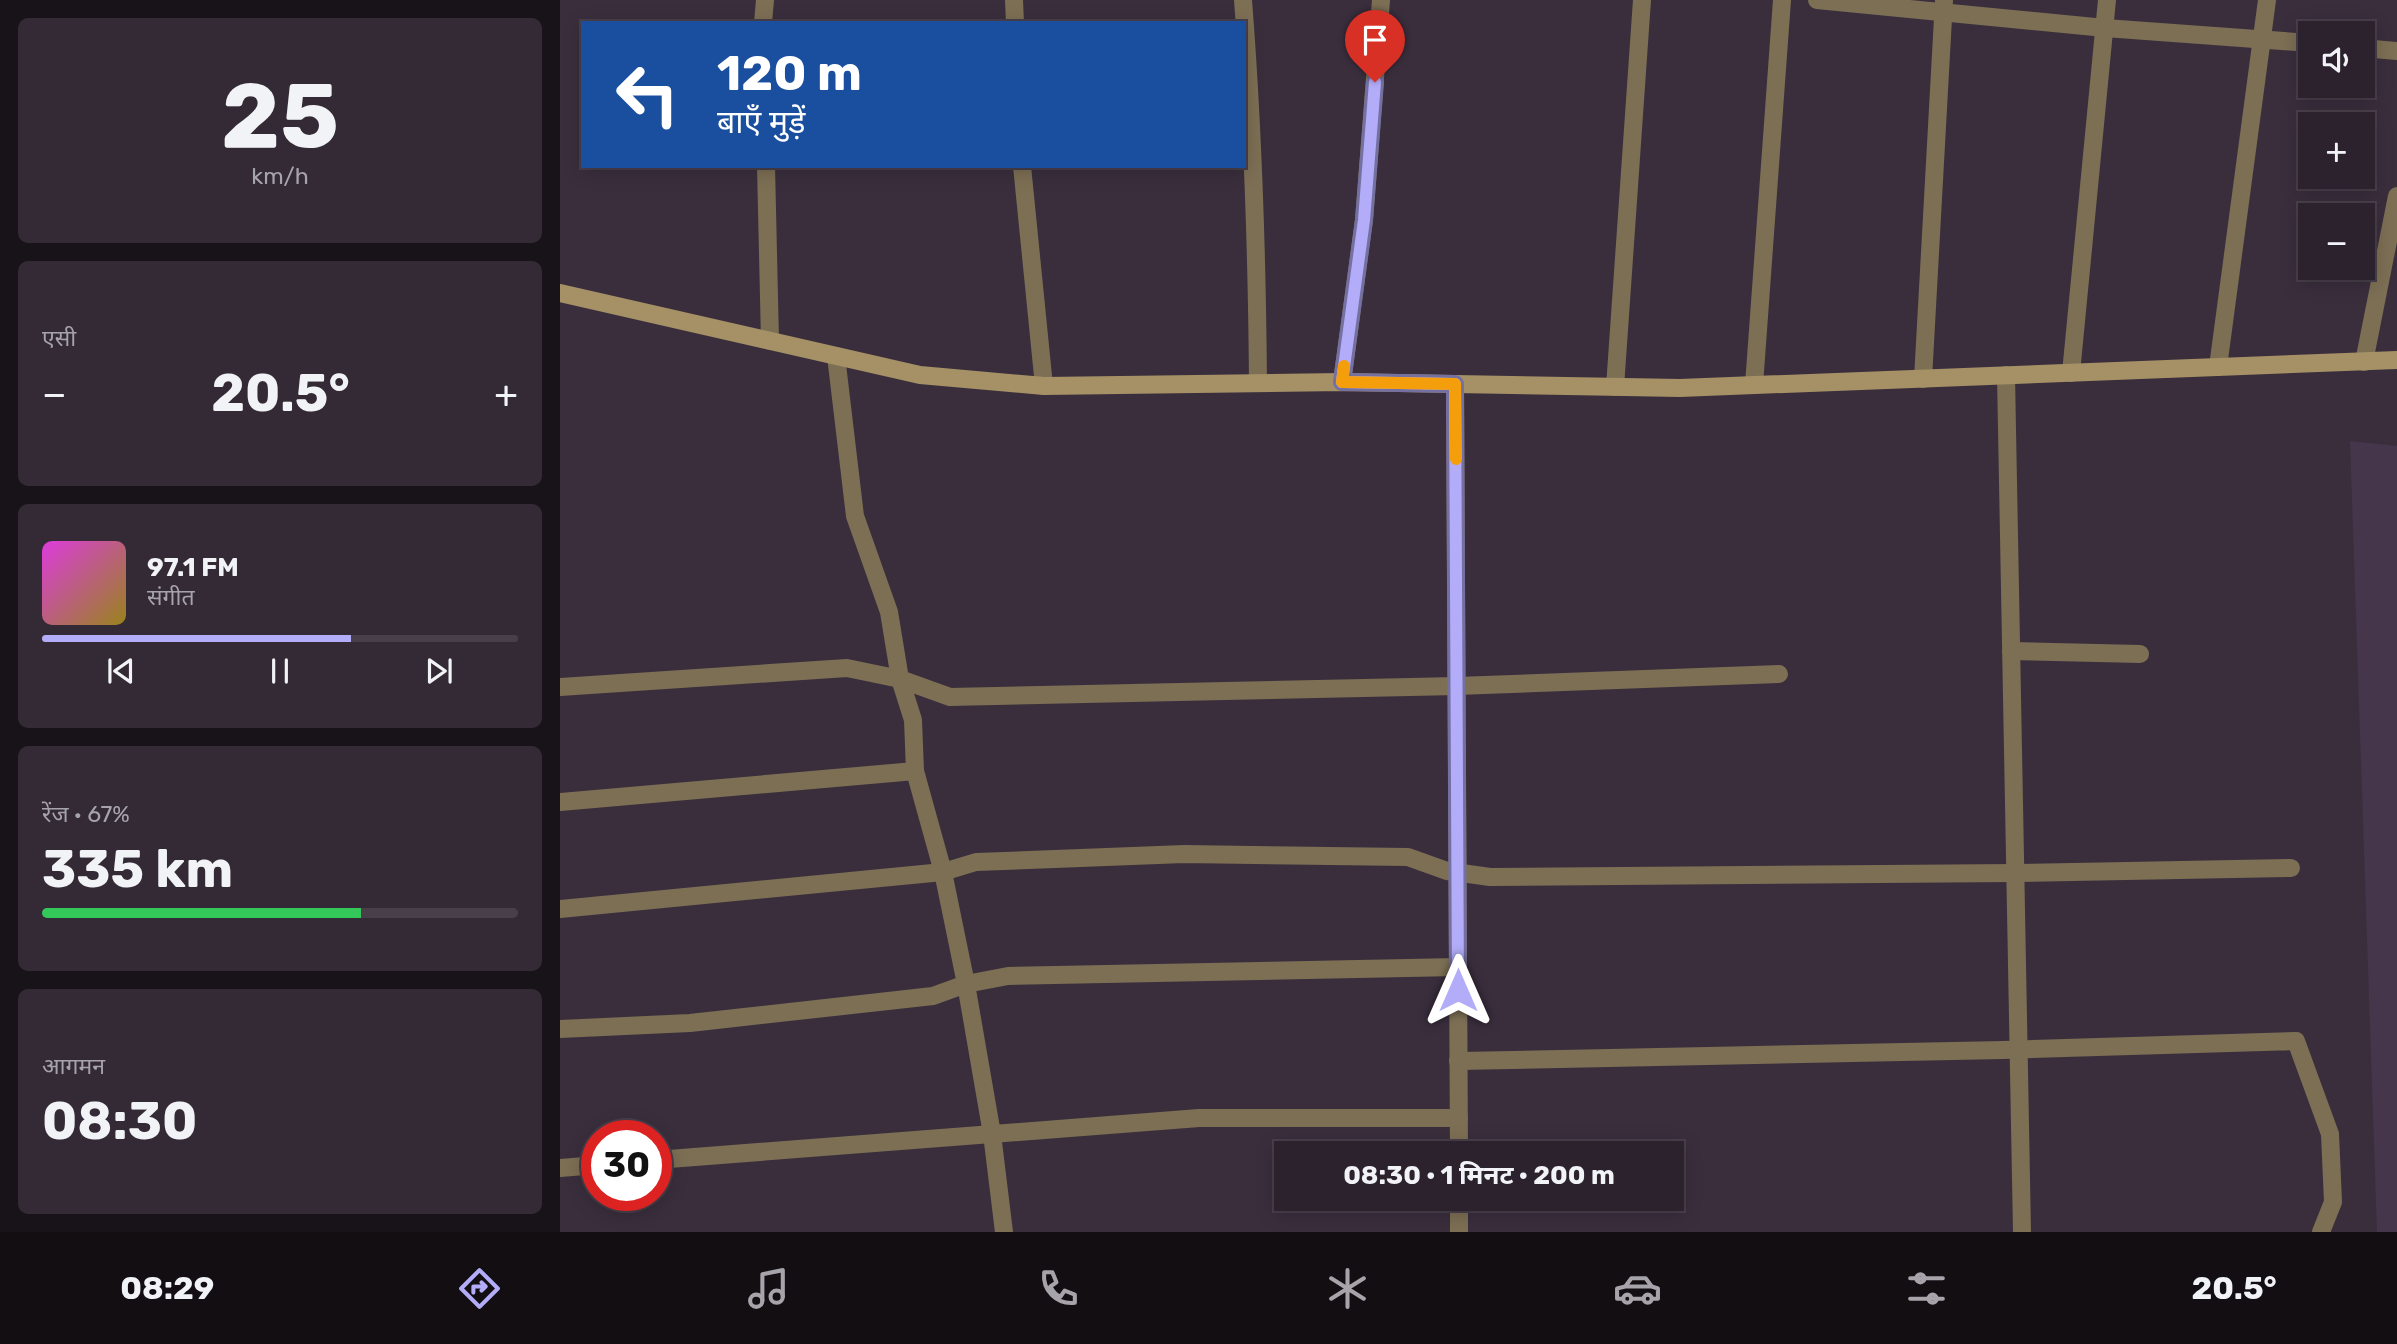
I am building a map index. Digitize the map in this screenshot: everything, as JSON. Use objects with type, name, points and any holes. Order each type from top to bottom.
[{"type":"main road","points":[[560,293],[920,375],[1044,386],[1342,382],[1679,388],[2397,360]]},
{"type":"street","points":[[763,21],[765,0]]},
{"type":"street","points":[[1014,0],[1015,21]]},
{"type":"street","points":[[1243,0],[1245,21]]},
{"type":"street","points":[[1342,382],[1364,220],[1381,0]]},
{"type":"street","points":[[1615,387],[1642,0]]},
{"type":"street","points":[[1754,385],[1782,0]]},
{"type":"street","points":[[1817,0],[1943,6],[2105,28],[2298,42]]},
{"type":"street","points":[[2071,373],[2107,0]]},
{"type":"street","points":[[2218,367],[2267,0]]},
{"type":"street","points":[[1923,379],[1943,6]]},
{"type":"street","points":[[1246,39],[1256,215],[1258,383]]},
{"type":"street","points":[[2375,49],[2397,51]]},
{"type":"street","points":[[766,168],[771,341]]},
{"type":"street","points":[[1022,168],[1044,386]]},
{"type":"street","points":[[2364,362],[2397,196]]},
{"type":"street","points":[[836,356],[855,516],[889,612],[900,679],[913,720],[915,771],[943,872],[966,984],[992,1134],[1004,1232]]},
{"type":"street","points":[[2006,375],[2022,1232]]},
{"type":"street","points":[[1455,384],[1459,1141]]},
{"type":"street","points":[[2011,651],[2140,653]]},
{"type":"street","points":[[560,687],[848,668],[900,679],[950,697],[1457,686],[1779,674]]},
{"type":"street","points":[[560,802],[915,771]]},
{"type":"street","points":[[560,909],[943,872],[976,862],[1184,854],[1408,857],[1457,872],[1490,877],[2291,868]]},
{"type":"street","points":[[560,1029],[690,1023],[920,998],[966,984],[1008,976],[1458,967]]},
{"type":"street","points":[[1458,1061],[2297,1041],[2330,1134],[2333,1202],[2320,1232]]},
{"type":"street","points":[[672,1159],[1199,1118],[1459,1118]]},
{"type":"street","points":[[560,1168],[581,1166]]},
{"type":"street","points":[[1459,1211],[1459,1232]]},
{"type":"shaded area","points":[[2350,441],[2397,446],[2397,1232],[2377,1232]]},
{"type":"slow traffic","points":[[1344,366],[1342,382],[1455,384],[1456,459]]},
{"type":"route","points":[[1375,82],[1364,220],[1342,382],[1455,384],[1458,990]]}]
